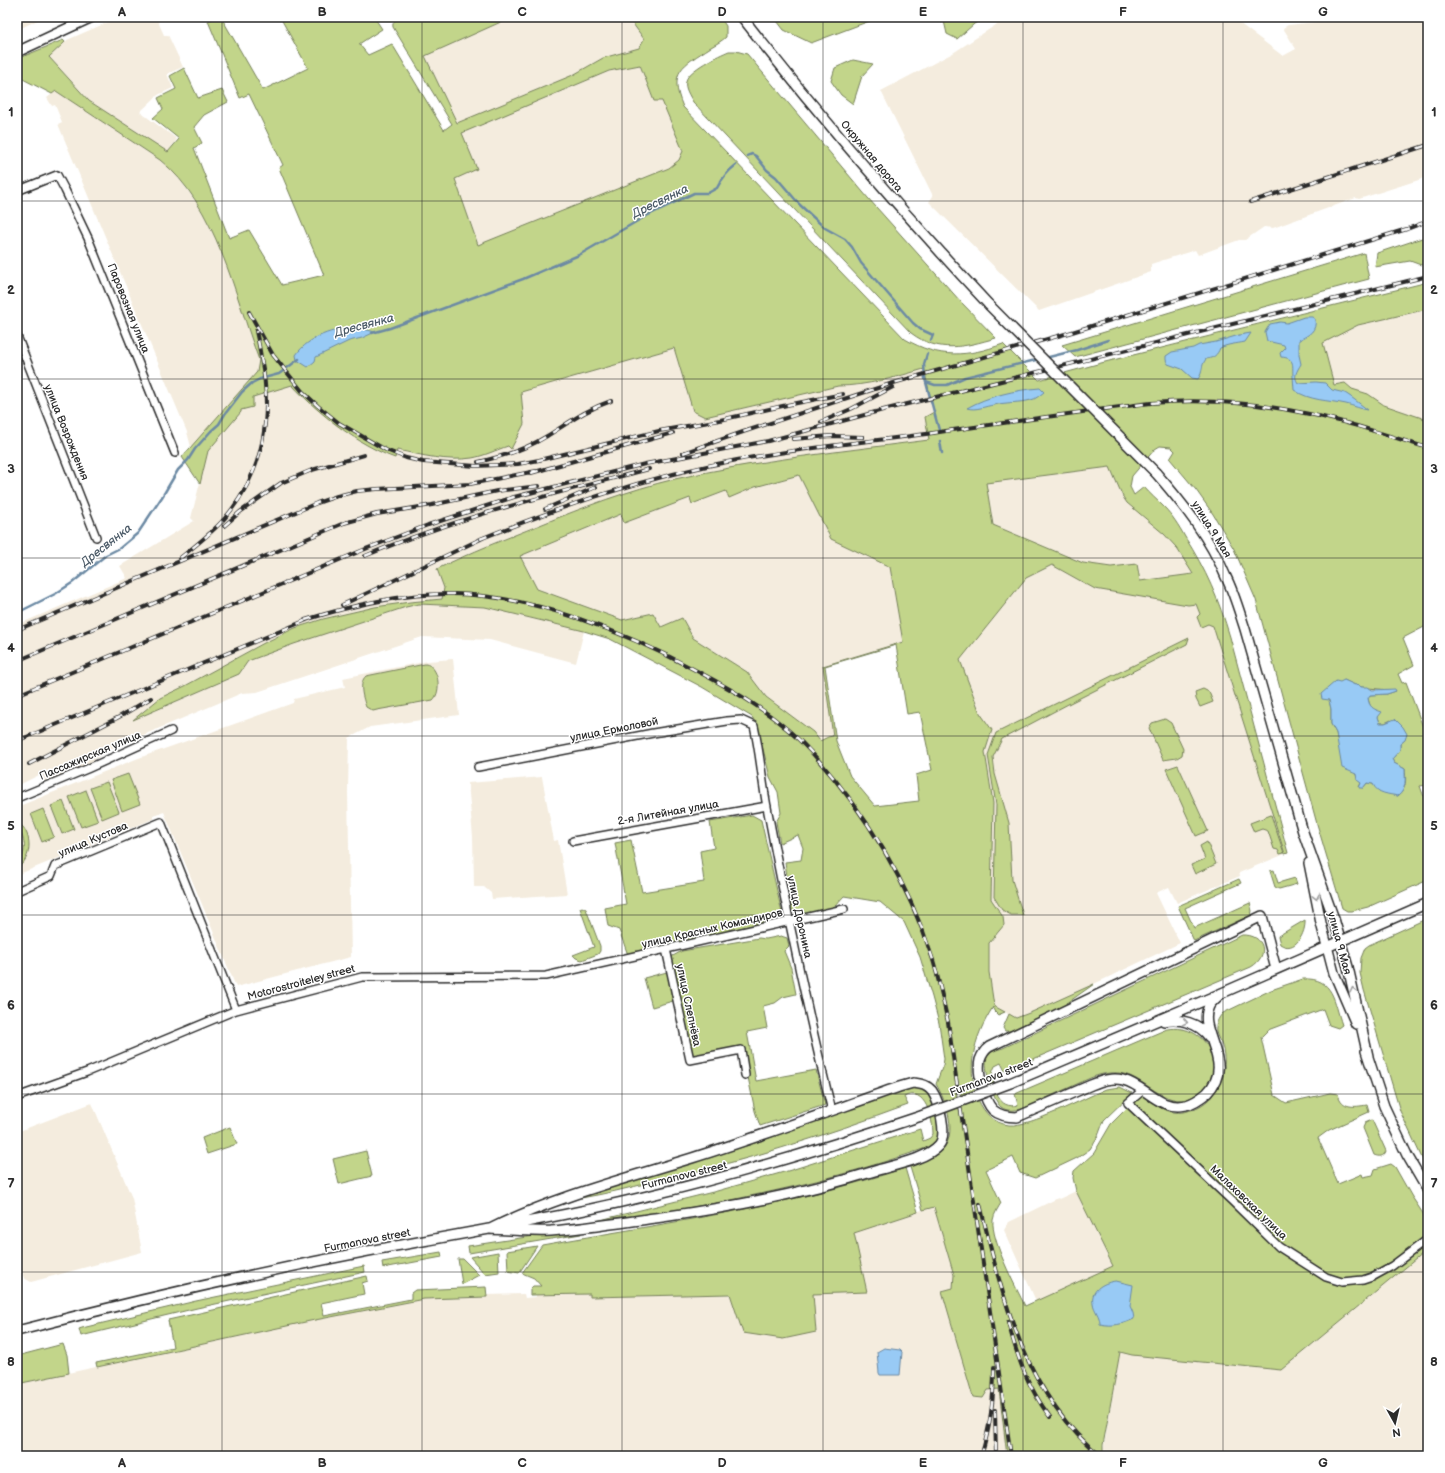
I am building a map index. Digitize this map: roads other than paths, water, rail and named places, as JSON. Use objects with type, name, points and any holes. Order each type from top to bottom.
[{"type":"main road","points":[[17,52],[92,17]]},
{"type":"main road","name":"Окружная дорога","points":[[742,17],[861,162],[929,241],[989,305]]},
{"type":"main road","name":"улица 9 Мая","points":[[989,305],[1156,473],[1188,512],[1204,535],[1226,577],[1245,629],[1303,832],[1341,942],[1348,966],[1368,1056]]},
{"type":"main road","name":"улица 9 Мая","points":[[1303,832],[1334,973],[1357,1026],[1387,1113],[1407,1155],[1428,1191]]},
{"type":"main road","name":"Furmanova street","points":[[17,1331],[157,1296],[368,1251],[490,1229],[656,1194],[784,1160],[921,1116],[1010,1083],[1151,1024],[1428,903]]},
{"type":"main road","points":[[1222,993],[1209,1006],[1207,1014],[1208,1031],[1213,1041],[1218,1060],[1218,1071],[1215,1082],[1209,1091],[1201,1098],[1191,1103],[1180,1106],[1171,1106],[1163,1103],[1122,1079],[1102,1080],[1026,1114],[1010,1117],[1000,1115],[993,1110],[984,1095],[981,1079],[980,1059],[984,1051],[989,1047],[1262,916],[1276,969]]},
{"type":"main road","points":[[1151,1024],[1168,1021],[1189,1022],[1199,1026],[1213,1041]]},
{"type":"main road","points":[[913,1083],[927,1086],[937,1102],[943,1130],[941,1143],[935,1149],[927,1154],[899,1164],[827,1185],[698,1212],[576,1228],[524,1231],[490,1229],[514,1217],[572,1195],[757,1137],[913,1083]]},
{"type":"main road","points":[[572,1195],[567,1199],[566,1205],[569,1210],[574,1212],[570,1216],[569,1222],[572,1227],[576,1228]]},
{"type":"street","name":"Паровозная улица","points":[[17,191],[56,174],[88,238],[176,453]]},
{"type":"street","name":"улица Возрождения","points":[[17,336],[96,537]]},
{"type":"street","name":"улица Ермоловой","points":[[478,767],[653,733],[728,721],[741,720],[754,726]]},
{"type":"street","name":"улица Доронина","points":[[754,726],[767,806],[790,921],[815,1043],[832,1111]]},
{"type":"street","name":"Пассажирская улица","points":[[17,798],[87,769],[171,731]]},
{"type":"street","name":"2-я Литейная улица","points":[[573,841],[767,806]]},
{"type":"street","name":"улица Кустова","points":[[17,891],[51,876],[55,866],[161,822],[236,1010]]},
{"type":"street","name":"улица Красных Командиров","points":[[607,963],[844,909]]},
{"type":"street","name":"улица Слепнёва","points":[[666,949],[690,1060],[741,1050],[745,1075]]},
{"type":"street","name":"Motorostroiteley street","points":[[17,1098],[92,1070],[236,1010],[362,977],[546,976],[607,963]]},
{"type":"street","name":"Малаховская улица","points":[[1143,1090],[1128,1103],[1232,1200],[1271,1240],[1279,1247],[1326,1277],[1342,1282],[1363,1280],[1372,1277],[1392,1266],[1428,1239]]},
{"type":"water","points":[[1304,317],[1312,317],[1315,319],[1315,327],[1312,332],[1299,340],[1299,355],[1301,364],[1296,376],[1298,383],[1325,383],[1332,390],[1345,393],[1368,410],[1313,398],[1300,394],[1294,390],[1292,363],[1289,359],[1281,357],[1280,353],[1285,348],[1284,345],[1267,341],[1265,332],[1270,324],[1280,322],[1287,323]]},
{"type":"water","points":[[356,327],[375,332],[362,338],[349,341],[316,357],[315,361],[308,367],[297,360],[296,355],[301,348],[315,338],[331,332]]},
{"type":"water","points":[[1251,333],[1245,342],[1220,348],[1215,356],[1206,359],[1198,379],[1192,378],[1182,369],[1168,364],[1166,360],[1166,356],[1172,352]]},
{"type":"water","points":[[1040,388],[1044,392],[1031,400],[998,404],[977,409],[967,408],[1002,394]]},
{"type":"water","points":[[1344,680],[1355,685],[1358,684],[1361,687],[1368,687],[1372,690],[1395,689],[1396,691],[1387,694],[1370,695],[1368,698],[1369,704],[1372,707],[1382,712],[1378,717],[1380,723],[1385,723],[1395,719],[1403,727],[1407,734],[1405,740],[1400,744],[1400,750],[1392,759],[1394,763],[1405,769],[1404,787],[1398,796],[1380,792],[1373,784],[1367,783],[1363,788],[1359,788],[1361,783],[1357,780],[1356,774],[1342,768],[1336,733],[1331,724],[1331,709],[1329,700],[1322,699],[1321,694],[1336,681],[1340,682]]},
{"type":"water","points":[[1116,1281],[1133,1285],[1130,1306],[1134,1319],[1118,1324],[1100,1324],[1093,1303],[1094,1294],[1099,1287]]},
{"type":"water","points":[[884,1348],[900,1350],[902,1352],[900,1375],[880,1375],[877,1352]]},
{"type":"waterway","name":"Дресвянка","points":[[747,156],[752,154],[756,156],[800,205],[825,228],[845,239],[852,247],[861,263],[913,323],[920,329],[933,335],[931,340]]},
{"type":"waterway","name":"Дресвянка","points":[[372,333],[390,328],[523,279],[579,255],[646,216],[694,193],[708,193],[717,188],[725,175],[736,165]]},
{"type":"waterway","points":[[1045,358],[1108,340]]},
{"type":"waterway","points":[[927,354],[924,364],[925,379],[939,430]]},
{"type":"waterway","name":"Дресвянка","points":[[17,613],[55,594],[72,583],[106,555],[120,548],[138,533],[178,470],[211,431],[219,424],[242,392],[252,383],[260,379],[279,374],[299,359]]},
{"type":"waterway","points":[[926,382],[935,385],[947,385],[965,377],[1040,359]]},
{"type":"waterway","points":[[940,441],[942,453]]},
{"type":"railway","points":[[1250,202],[1428,145]]},
{"type":"railway","points":[[683,453],[890,384],[1072,332],[1407,229],[1428,221]]},
{"type":"railway","points":[[17,695],[368,548],[428,525],[514,497],[645,464],[768,441],[883,410],[1428,276]]},
{"type":"railway","points":[[249,312],[273,355],[302,391],[318,406],[339,423],[386,450],[406,458],[423,462],[476,466],[518,464],[659,431],[720,420],[843,394]]},
{"type":"railway","points":[[180,558],[209,534],[225,518],[249,482],[257,462],[265,422],[266,401],[260,348],[256,331]]},
{"type":"railway","points":[[821,422],[851,409],[893,387]]},
{"type":"railway","points":[[478,462],[496,458],[531,445],[585,412],[611,401]]},
{"type":"railway","points":[[480,539],[607,493],[671,474],[704,467],[802,449],[911,436],[1151,403],[1207,401],[1281,409],[1348,423],[1428,448]]},
{"type":"railway","points":[[531,473],[673,433]]},
{"type":"railway","points":[[793,439],[831,436],[863,437]]},
{"type":"railway","points":[[224,526],[240,512],[281,483],[312,470],[364,455]]},
{"type":"railway","points":[[365,556],[435,529],[470,518],[541,497],[649,469]]},
{"type":"railway","points":[[17,630],[317,503],[337,496],[357,491],[377,489],[470,484],[536,471]]},
{"type":"railway","points":[[17,661],[344,523],[377,514],[432,505],[497,491],[539,486]]},
{"type":"railway","points":[[545,509],[596,487]]},
{"type":"railway","points":[[342,605],[485,537]]},
{"type":"railway","points":[[305,620],[341,609],[378,601],[434,594],[484,596],[515,601],[547,609],[610,630],[641,643],[713,679],[773,717],[800,740],[832,776],[868,824],[884,850],[912,904],[933,960],[948,1022],[1011,1456]]},
{"type":"railway","points":[[17,741],[309,619]]},
{"type":"railway","points":[[29,764],[119,717],[151,698]]},
{"type":"railway","points":[[980,1204],[1007,1307],[1035,1374],[1053,1404],[1075,1432],[1101,1456]]},
{"type":"railway","points":[[1008,1322],[1024,1372],[1035,1394],[1050,1417]]},
{"type":"railway","points":[[981,1456],[991,1412],[994,1367]]},
{"type":"railway","points":[[995,1410],[996,1456]]}]
